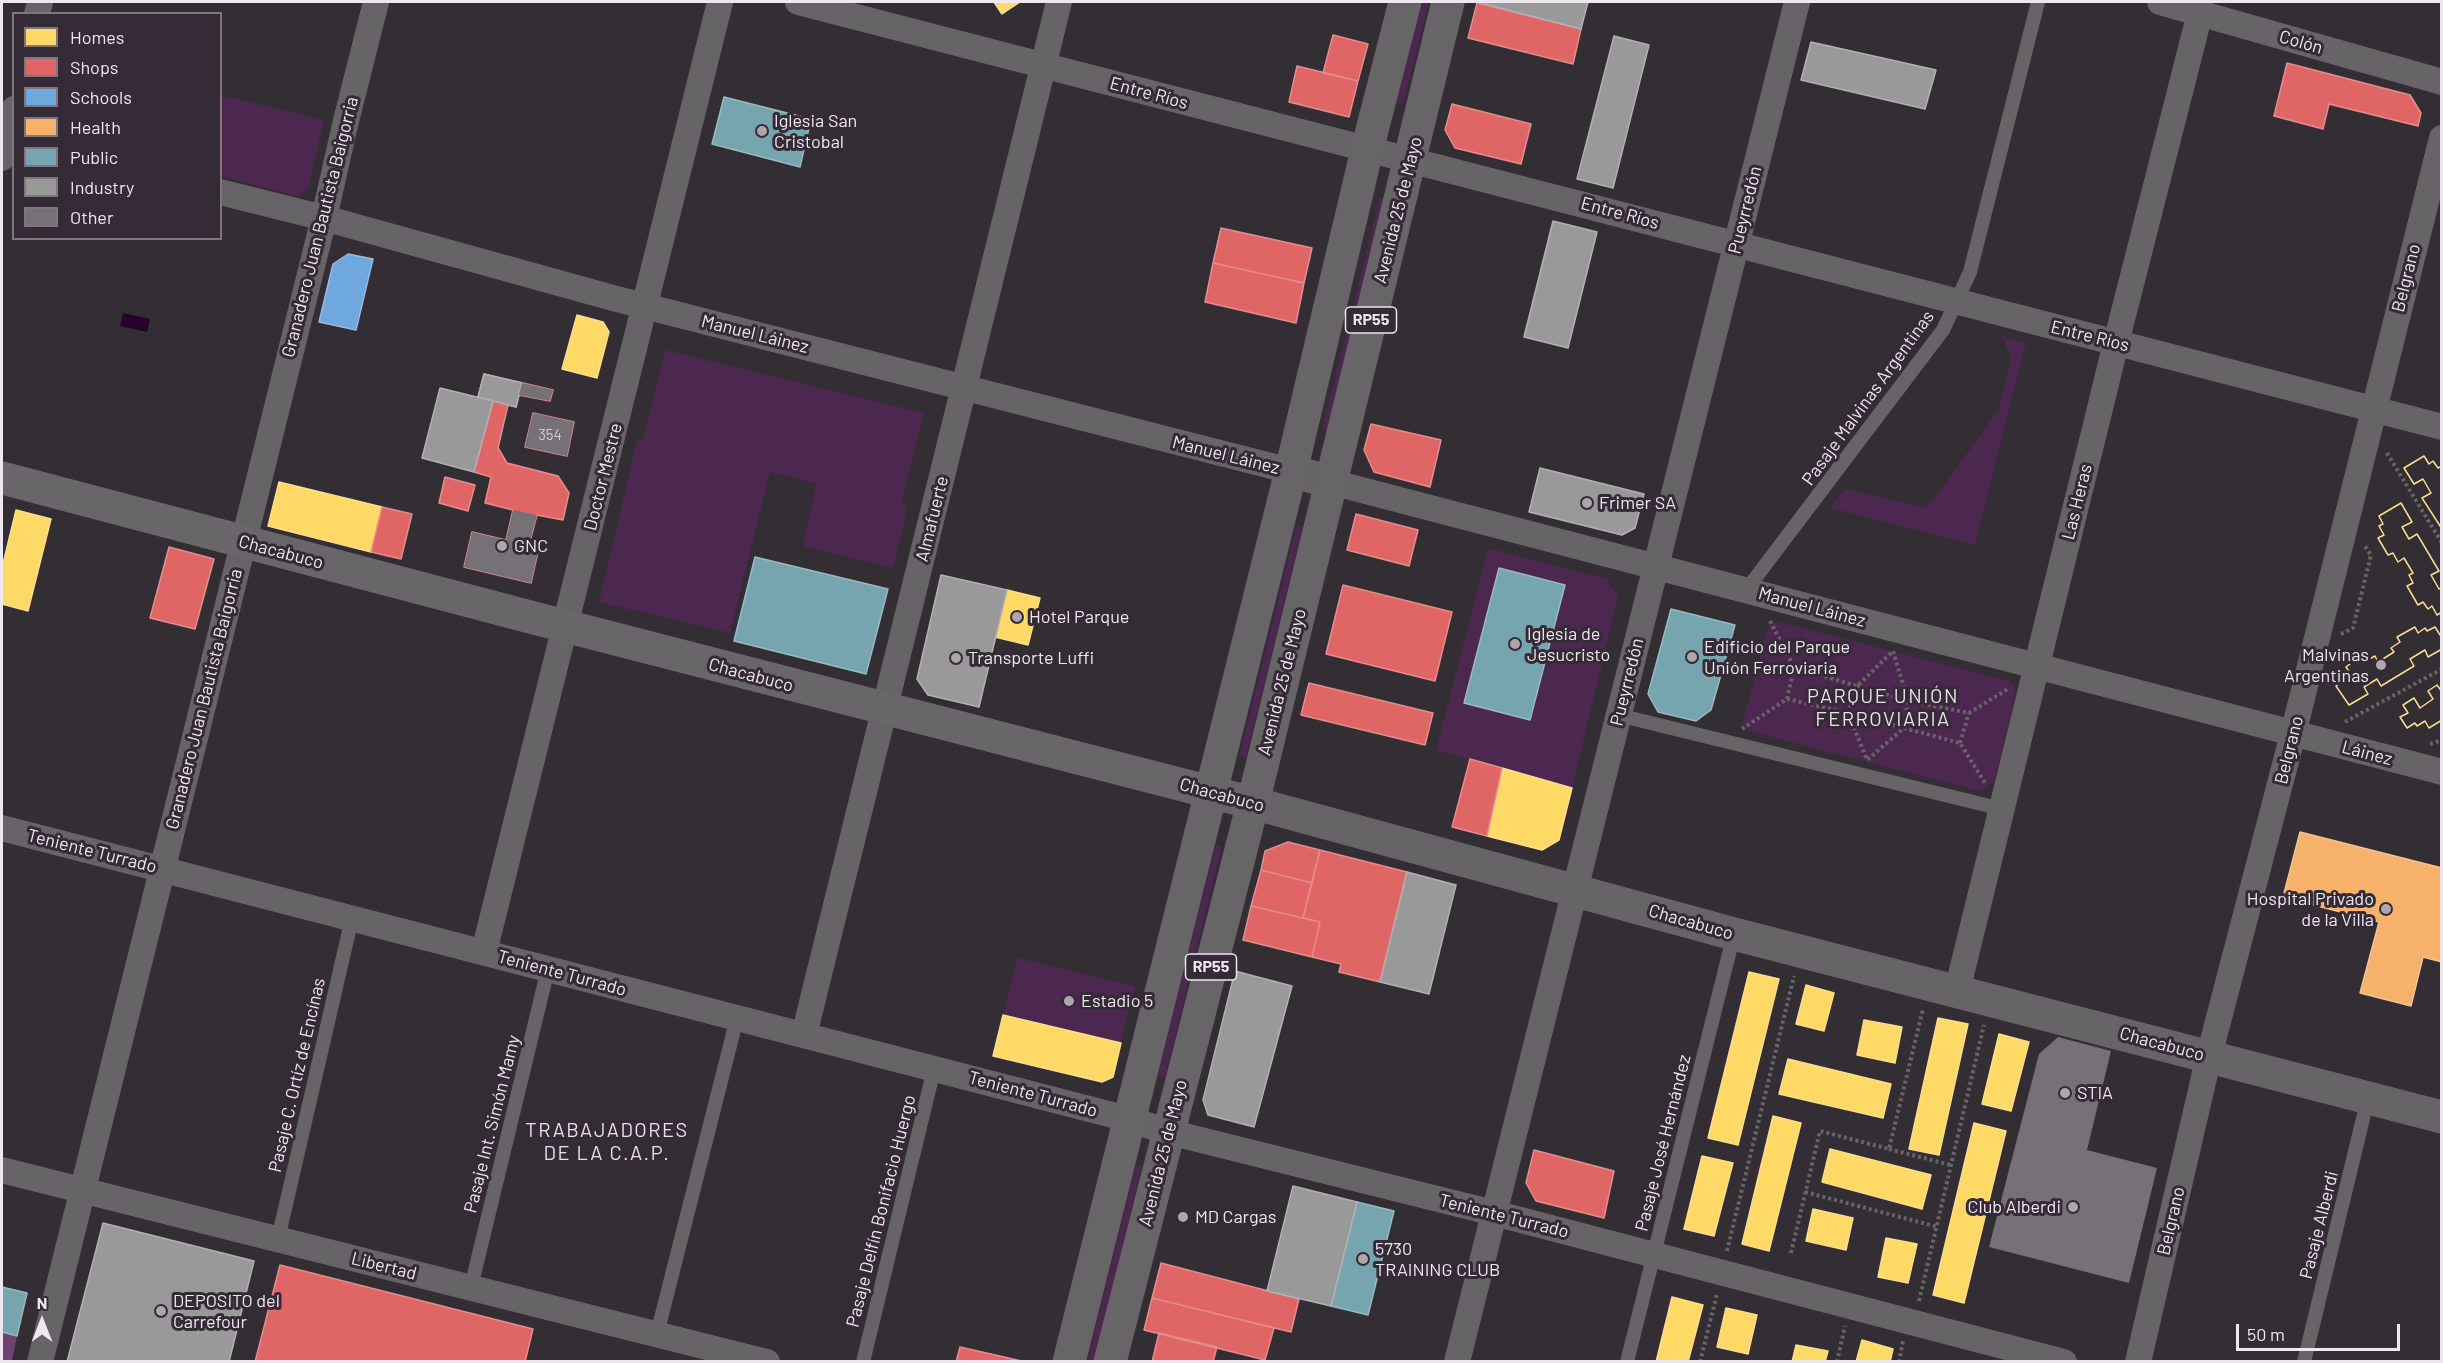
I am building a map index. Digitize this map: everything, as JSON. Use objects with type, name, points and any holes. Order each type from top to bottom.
[{"type":"main road","name":"RP55","points":[[1069,1362],[1291,471],[1367,150],[1405,2]]},
{"type":"main road","name":"Avenida 25 de Mayo","points":[[1110,1362],[1253,803],[1448,2]]},
{"type":"main road","name":"Chacabuco","points":[[2,478],[566,627],[886,710],[1210,790],[1253,803]]},
{"type":"street","name":"Granadero Juan Bautista Baigorria","points":[[40,1362],[376,2]]},
{"type":"street","name":"Doctor Mestre","points":[[484,952],[720,2]]},
{"type":"street","name":"Entre Ríos","points":[[798,2],[2442,427]]},
{"type":"street","name":"Almafuerte","points":[[804,1035],[1059,2]]},
{"type":"street","name":"Pueyrredón","points":[[1457,1362],[1797,2]]},
{"type":"street","name":"Colón","points":[[2160,2],[2442,82]]},
{"type":"street","name":"Las Heras","points":[[1957,991],[2116,343],[2200,13]]},
{"type":"street","points":[[6,142],[12,117]]},
{"type":"street","name":"Belgrano","points":[[2138,1362],[2209,1056],[2293,734],[2442,138]]},
{"type":"street","name":"Manuel Láinez","points":[[222,192],[324,218],[645,306],[1291,471]]},
{"type":"street","points":[[1291,471],[1331,482]]},
{"type":"street","name":"Manuel Láinez","points":[[1331,482],[1747,589],[2293,734]]},
{"type":"street","name":"Láinez","points":[[2293,734],[2442,772]]},
{"type":"street","name":"Chacabuco","points":[[1253,803],[1734,934],[2442,1117]]},
{"type":"street","name":"Teniente Turrado","points":[[2,828],[2064,1362]]},
{"type":"street","name":"Libertad","points":[[2,1170],[767,1362]]},
{"type":"lane","name":"Pasaje Malvinas Argentinas","points":[[1747,589],[1943,330],[1957,303],[1970,272],[2038,2]]},
{"type":"lane","points":[[1618,715],[2002,809]]},
{"type":"lane","name":"Pasaje C. Ortíz de Encínas","points":[[278,1239],[352,918]]},
{"type":"lane","name":"Pasaje José Hernández","points":[[1627,1362],[1734,934]]},
{"type":"lane","name":"Pasaje Int. Simón Mamy","points":[[471,1287],[548,969]]},
{"type":"lane","points":[[657,1334],[737,1018]]},
{"type":"lane","name":"Pasaje Delfín Bonifacio Huergo","points":[[863,1362],[933,1069]]},
{"type":"lane","name":"Pasaje Alberdi","points":[[2304,1362],[2368,1098]]},
{"type":"path","points":[[2380,459],[2383,448],[2442,543]]},
{"type":"path","points":[[2337,636],[2353,628],[2371,555],[2360,540]]},
{"type":"path","points":[[1741,729],[1787,699],[1794,668],[1770,620]]},
{"type":"path","points":[[1893,651],[1908,701],[1904,728],[1867,760],[1848,713],[1857,686],[1893,651]]},
{"type":"path","points":[[1794,668],[1908,701],[1969,713]]},
{"type":"path","points":[[2353,726],[2342,724],[2442,669]]},
{"type":"path","points":[[1960,743],[1969,713],[2013,686]]},
{"type":"path","points":[[1787,699],[1960,743],[1987,786]]},
{"type":"path","points":[[2419,742],[2430,744],[2442,740]]},
{"type":"path","points":[[1726,1255],[1796,969]]},
{"type":"path","points":[[1888,1149],[1925,1003]]},
{"type":"path","points":[[1919,1303],[1985,1018]]},
{"type":"path","points":[[1791,1253],[1820,1131],[1951,1164]]},
{"type":"path","points":[[1805,1192],[1938,1227]]},
{"type":"path","points":[[1700,1362],[1717,1293]]},
{"type":"path","points":[[1837,1362],[1846,1326]]},
{"type":"path","points":[[1899,1362],[1903,1341]]},
{"type":"shaded area","points":[[1422,2],[1429,2],[1403,104],[1397,102]]},
{"type":"shaded area","points":[[222,95],[324,120],[308,188],[299,197],[222,176]]},
{"type":"shaded area","points":[[1380,198],[1386,199],[1329,430],[1322,429]]},
{"type":"shaded area","points":[[123,313],[150,319],[147,332],[120,326]]},
{"type":"shaded area","points":[[2002,336],[2026,343],[1975,545],[1830,508],[1845,489],[1927,508],[1998,411],[2011,357]]},
{"type":"shaded area","points":[[665,350],[924,413],[901,504],[908,506],[893,568],[802,546],[817,484],[770,472],[730,633],[599,602],[637,440],[642,441]]},
{"type":"shaded area","points":[[1297,525],[1303,527],[1246,757],[1239,756]]},
{"type":"shaded area","points":[[1488,548],[1607,579],[1618,597],[1572,788],[1436,750]]},
{"type":"shaded area","points":[[1770,620],[2010,681],[2016,691],[1994,782],[1979,791],[1741,729]]},
{"type":"shaded area","points":[[1216,845],[1222,846],[1165,1077],[1158,1076]]},
{"type":"shaded area","name":"Estadio 5","points":[[1017,958],[1135,986],[1121,1043],[1003,1015]]},
{"type":"shaded area","points":[[1136,1165],[1142,1167],[1094,1361],[1087,1362]]},
{"type":"shaded area","points":[[2,1332],[17,1336],[12,1361],[2,1361]]},
{"type":"building: Homes","points":[[994,2],[1020,2],[1002,14]]},
{"type":"building: Homes","points":[[577,315],[603,322],[609,332],[597,378],[562,369]]},
{"type":"building: Homes","points":[[2424,456],[2429,464],[2433,461],[2438,468],[2442,466],[2442,529],[2422,498],[2431,493],[2423,479],[2414,484],[2404,468]]},
{"type":"building: Homes","points":[[2424,456],[2429,464],[2433,461],[2438,468],[2442,466],[2442,529],[2422,498],[2431,493],[2423,479],[2414,484],[2404,468]]},
{"type":"building: Homes","points":[[279,482],[382,507],[371,552],[268,526]]},
{"type":"building: Homes","points":[[2401,503],[2412,522],[2402,527],[2409,539],[2417,534],[2439,571],[2431,575],[2439,589],[2442,588],[2442,612],[2437,615],[2432,606],[2428,609],[2423,602],[2418,605],[2407,586],[2413,583],[2409,575],[2413,573],[2404,558],[2398,562],[2393,553],[2388,555],[2378,538],[2384,535],[2379,526],[2383,524],[2379,516]]},
{"type":"building: Homes","points":[[2401,503],[2412,522],[2402,527],[2409,539],[2417,534],[2439,571],[2431,575],[2439,589],[2442,588],[2442,612],[2437,615],[2432,606],[2428,609],[2423,602],[2418,605],[2407,586],[2413,583],[2409,575],[2413,573],[2404,558],[2398,562],[2393,553],[2388,555],[2378,538],[2384,535],[2379,526],[2383,524],[2379,516]]},
{"type":"building: Homes","points":[[16,510],[51,519],[28,611],[2,604],[2,568]]},
{"type":"building: Homes","name":"Hotel Parque","points":[[1007,590],[1040,598],[1028,645],[995,637]]},
{"type":"building: Homes","name":"Malvinas Argentinas","points":[[2415,627],[2418,633],[2425,628],[2427,631],[2435,627],[2442,638],[2442,649],[2428,657],[2425,650],[2410,659],[2414,666],[2381,686],[2377,679],[2364,687],[2368,694],[2349,705],[2336,686],[2345,680],[2343,677],[2350,673],[2346,667],[2350,664],[2347,658],[2359,651],[2366,661],[2375,656],[2378,662],[2394,652],[2391,648],[2400,642],[2397,637]]},
{"type":"building: Homes","name":"Malvinas Argentinas","points":[[2415,627],[2418,633],[2425,628],[2427,631],[2435,627],[2442,638],[2442,649],[2428,657],[2425,650],[2410,659],[2414,666],[2381,686],[2377,679],[2364,687],[2368,694],[2349,705],[2336,686],[2345,680],[2343,677],[2350,673],[2346,667],[2350,664],[2347,658],[2359,651],[2366,661],[2375,656],[2378,662],[2394,652],[2391,648],[2400,642],[2397,637]]},
{"type":"building: Homes","name":"Malvinas Argentinas","points":[[2437,685],[2442,692],[2442,720],[2429,728],[2425,721],[2407,728],[2400,717],[2408,713],[2403,705],[2414,698],[2420,708],[2433,699],[2428,691]]},
{"type":"building: Homes","name":"Malvinas Argentinas","points":[[2437,685],[2442,692],[2442,720],[2429,728],[2425,721],[2407,728],[2400,717],[2408,713],[2403,705],[2414,698],[2420,708],[2433,699],[2428,691]]},
{"type":"building: Homes","points":[[1502,768],[1572,788],[1559,840],[1542,850],[1487,836]]},
{"type":"building: Homes","points":[[1749,972],[1779,979],[1738,1145],[1708,1138]]},
{"type":"building: Homes","points":[[1806,985],[1834,993],[1824,1031],[1796,1024]]},
{"type":"building: Homes","points":[[1003,1015],[1121,1043],[1113,1077],[1102,1082],[993,1056]]},
{"type":"building: Homes","points":[[1938,1018],[1968,1024],[1939,1155],[1909,1149]]},
{"type":"building: Homes","points":[[1864,1020],[1902,1027],[1895,1063],[1857,1055]]},
{"type":"building: Homes","points":[[1999,1034],[2029,1042],[2011,1111],[1982,1104]]},
{"type":"building: Homes","points":[[1788,1059],[1891,1084],[1883,1118],[1779,1094]]},
{"type":"building: Homes","points":[[1773,1116],[1801,1123],[1769,1251],[1742,1244]]},
{"type":"building: Homes","points":[[1974,1123],[2006,1131],[1964,1303],[1933,1295]]},
{"type":"building: Homes","points":[[1830,1149],[1931,1175],[1922,1209],[1822,1182]]},
{"type":"building: Homes","points":[[1702,1156],[1733,1163],[1714,1236],[1684,1229]]},
{"type":"building: Homes","points":[[1813,1209],[1853,1218],[1846,1250],[1806,1241]]},
{"type":"building: Homes","points":[[1886,1238],[1917,1244],[1908,1283],[1878,1277]]},
{"type":"building: Homes","points":[[1672,1297],[1703,1305],[1688,1362],[1656,1362]]},
{"type":"building: Homes","points":[[1726,1308],[1757,1315],[1748,1354],[1717,1347]]},
{"type":"building: Homes","points":[[1862,1340],[1893,1349],[1890,1362],[1856,1362]]},
{"type":"building: Homes","points":[[1796,1345],[1828,1351],[1825,1362],[1792,1362]]},
{"type":"building: Shops","points":[[1477,3],[1581,29],[1573,64],[1468,38]]},
{"type":"building: Shops","points":[[1333,35],[1368,44],[1358,81],[1323,73]]},
{"type":"building: Shops","points":[[2287,63],[2410,95],[2421,113],[2418,126],[2329,104],[2323,129],[2274,116]]},
{"type":"building: Shops","points":[[1297,66],[1358,81],[1349,117],[1289,102]]},
{"type":"building: Shops","points":[[1452,104],[1531,124],[1521,164],[1455,148],[1445,130]]},
{"type":"building: Shops","points":[[1221,228],[1312,248],[1304,283],[1213,263]]},
{"type":"building: Shops","points":[[1213,263],[1304,283],[1296,323],[1205,302]]},
{"type":"building: Shops","points":[[484,374],[553,390],[550,401],[519,395],[516,407],[508,405],[498,448],[507,463],[558,476],[569,493],[563,520],[537,515],[529,545],[539,547],[531,583],[464,567],[472,532],[506,540],[513,510],[485,503],[491,477],[474,472],[493,401],[478,397]]},
{"type":"building: Shops","points":[[533,413],[574,422],[567,456],[525,447]]},
{"type":"building: Shops","points":[[1371,424],[1441,440],[1430,487],[1374,472],[1364,450]]},
{"type":"building: Shops","points":[[445,477],[475,485],[468,511],[439,503]]},
{"type":"building: Shops","points":[[382,507],[412,514],[401,559],[371,552]]},
{"type":"building: Shops","points":[[1356,514],[1418,530],[1409,566],[1347,550]]},
{"type":"building: Shops","points":[[169,547],[214,559],[195,629],[150,618]]},
{"type":"building: Shops","points":[[1343,585],[1452,612],[1435,681],[1326,654]]},
{"type":"building: Shops","points":[[1309,683],[1433,713],[1425,745],[1301,715]]},
{"type":"building: Shops","points":[[1470,759],[1502,768],[1487,836],[1452,827]]},
{"type":"building: Shops","points":[[1288,842],[1320,850],[1312,883],[1261,870],[1265,851]]},
{"type":"building: Shops","points":[[1320,850],[1407,872],[1380,982],[1339,972],[1341,964],[1312,957],[1320,922],[1303,918]]},
{"type":"building: Shops","points":[[1261,870],[1312,883],[1303,918],[1251,906]]},
{"type":"building: Shops","points":[[1251,906],[1320,922],[1312,957],[1243,940]]},
{"type":"building: Shops","points":[[1534,1150],[1614,1171],[1604,1218],[1536,1201],[1526,1183]]},
{"type":"building: Shops","points":[[1161,1263],[1299,1299],[1291,1332],[1152,1298]]},
{"type":"building: Shops","points":[[280,1265],[533,1329],[525,1362],[255,1362]]},
{"type":"building: Shops","points":[[1152,1298],[1274,1328],[1265,1360],[1144,1330]]},
{"type":"building: Shops","points":[[1159,1333],[1217,1347],[1213,1362],[1152,1362]]},
{"type":"building: Shops","points":[[960,1347],[1026,1362],[956,1362]]},
{"type":"building: Schools","points":[[348,254],[373,259],[356,330],[319,322],[333,264]]},
{"type":"building: Health","name":"Hospital Privado de la Villa","points":[[2300,832],[2442,868],[2442,962],[2423,957],[2411,1006],[2360,993],[2379,922],[2283,897]]},
{"type":"building: Public","name":"Iglesia San Cristobal","points":[[724,97],[811,119],[800,167],[712,144]]},
{"type":"building: Public","points":[[755,557],[888,589],[866,674],[734,641]]},
{"type":"building: Public","name":"Iglesia de Jesucristo","points":[[1499,568],[1565,585],[1530,720],[1464,703]]},
{"type":"building: Public","name":"Edificio del Parque Unión Ferroviaria","points":[[1671,609],[1735,625],[1711,710],[1696,721],[1658,712],[1648,694]]},
{"type":"building: Public","name":"5730 TRAINING CLUB","points":[[1357,1202],[1394,1211],[1368,1315],[1331,1306]]},
{"type":"building: Public","points":[[2,1287],[27,1293],[17,1336],[2,1332]]},
{"type":"building: Industry","points":[[1478,2],[1588,2],[1581,29]]},
{"type":"building: Industry","points":[[1614,36],[1649,45],[1613,188],[1577,179]]},
{"type":"building: Industry","points":[[1811,42],[1936,70],[1925,109],[1801,80]]},
{"type":"building: Industry","points":[[1553,221],[1597,232],[1568,348],[1524,337]]},
{"type":"building: Industry","points":[[484,374],[522,383],[516,407],[478,397]]},
{"type":"building: Industry","points":[[440,388],[493,401],[474,472],[422,458]]},
{"type":"building: Industry","name":"Frimer SA","points":[[1540,468],[1644,494],[1635,528],[1622,535],[1529,512]]},
{"type":"building: Industry","name":"Transporte Luffi","points":[[941,575],[1007,590],[979,707],[928,695],[917,679]]},
{"type":"building: Industry","points":[[1407,872],[1456,885],[1429,994],[1380,982]]},
{"type":"building: Industry","points":[[1235,971],[1292,986],[1254,1127],[1208,1115],[1203,1100]]},
{"type":"building: Industry","points":[[1293,1186],[1357,1202],[1331,1306],[1267,1291]]},
{"type":"building: Industry","name":"DEPOSITO del Carrefour","points":[[103,1223],[254,1261],[229,1362],[67,1362]]},
{"type":"building: Other","points":[[522,383],[553,390],[550,401],[519,395]]},
{"type":"building: Other","points":[[533,413],[574,422],[567,456],[525,447]]},
{"type":"building: Other","name":"GNC","points":[[513,510],[537,515],[529,545],[539,547],[531,583],[464,567],[472,532],[506,540]]},
{"type":"building: Other","name":"Club Alberdi","points":[[2058,1037],[2111,1051],[2087,1150],[2157,1168],[2129,1283],[1989,1247],[2039,1054]]},
{"type":"place","name":"Iglesia San Cristobal","points":[[762,131]]},
{"type":"place","name":"Frimer SA","points":[[1587,503]]},
{"type":"place","name":"GNC","points":[[502,546]]},
{"type":"place","name":"Hotel Parque","points":[[1017,617]]},
{"type":"place","name":"Iglesia de Jesucristo","points":[[1515,644]]},
{"type":"place","name":"Edificio del Parque Unión Ferroviaria","points":[[1692,657]]},
{"type":"place","name":"Transporte Luffi","points":[[956,658]]},
{"type":"place","name":"Malvinas Argentinas","points":[[2381,665]]},
{"type":"place","name":"Hospital Privado de la Villa","points":[[2386,909]]},
{"type":"place","name":"Estadio 5","points":[[1069,1001]]},
{"type":"place","name":"STIA","points":[[2065,1093]]},
{"type":"place","name":"Club Alberdi","points":[[2073,1207]]},
{"type":"place","name":"MD Cargas","points":[[1183,1217]]},
{"type":"place","name":"5730 TRAINING CLUB","points":[[1363,1259]]},
{"type":"place","name":"DEPOSITO del Carrefour","points":[[161,1311]]},
{"type":"district","name":"PARQUE UNIÓN FERROVIARIA","points":[[1883,708]]},
{"type":"district","name":"TRABAJADORES DE LA C.A.P.","points":[[607,1142]]}]
